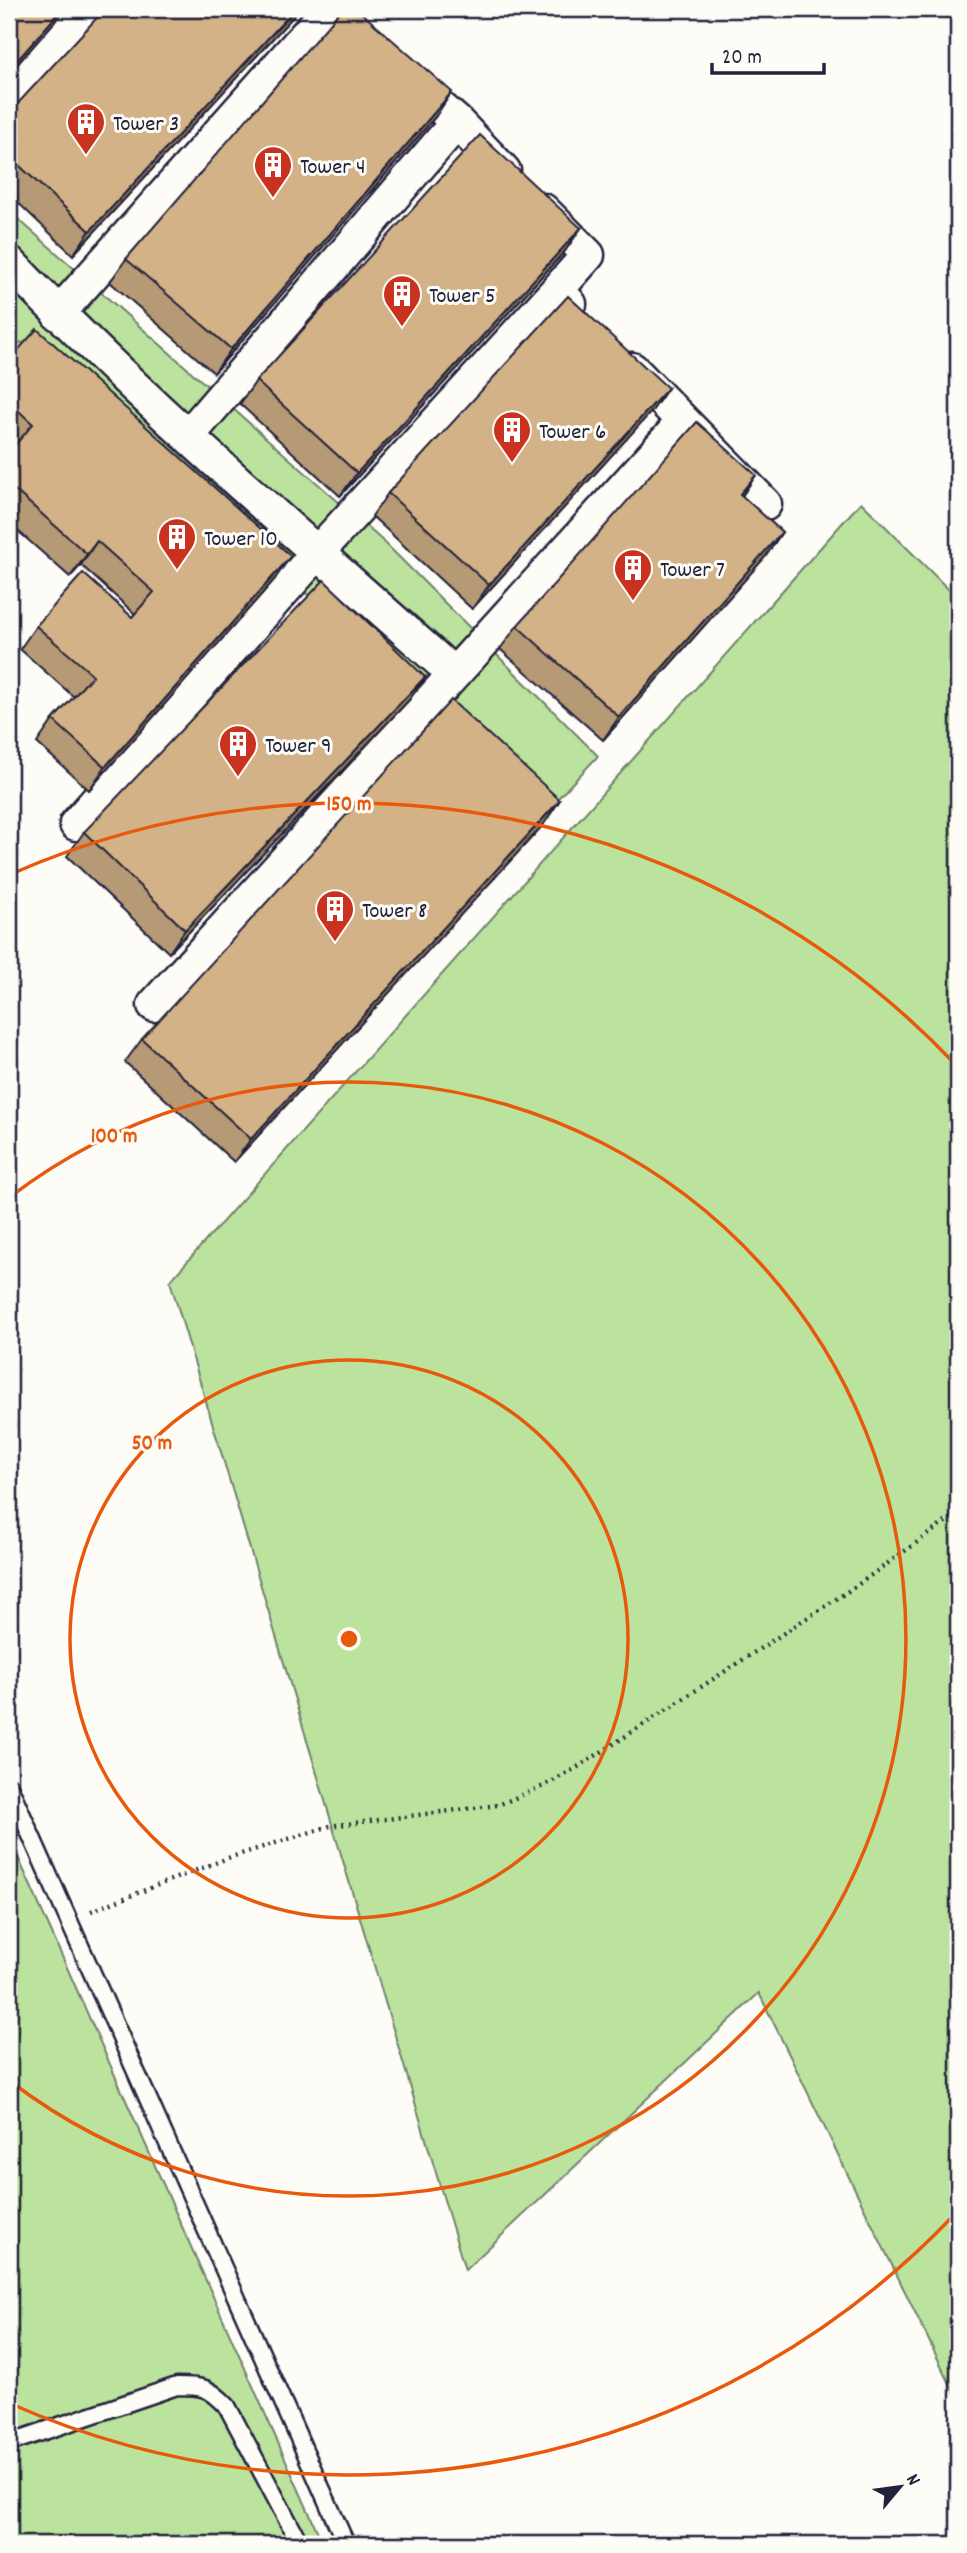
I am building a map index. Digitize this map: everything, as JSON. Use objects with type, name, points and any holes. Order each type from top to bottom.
[{"type":"street","points":[[9,98],[87,9]]},
{"type":"street","points":[[58,314],[328,9],[457,122],[588,256],[318,552],[76,824]]},
{"type":"street","points":[[188,436],[457,122]]},
{"type":"street","points":[[9,262],[58,314],[188,436],[453,673]]},
{"type":"street","points":[[556,290],[765,504]]},
{"type":"street","points":[[154,1005],[683,422]]},
{"type":"lane","points":[[9,1786],[346,2544]]},
{"type":"lane","points":[[9,2443],[177,2386],[198,2386],[213,2390],[227,2406],[299,2544]]},
{"type":"path","points":[[67,1920],[228,1858],[330,1826],[498,1805],[546,1785],[583,1764],[845,1593],[958,1513]]},
{"type":"green space","points":[[9,211],[385,543],[598,756],[544,813],[223,517],[21,342],[9,353]]},
{"type":"green space","points":[[861,502],[958,599],[958,2400],[759,1993],[465,2270],[170,1281]]},
{"type":"green space","points":[[9,1837],[323,2544],[9,2544]]},
{"type":"building","points":[[9,9],[62,9],[9,70]]},
{"type":"building","name":"Tower 3","points":[[105,9],[295,9],[90,231],[9,156],[9,113]]},
{"type":"building","name":"Tower 4","points":[[342,9],[357,9],[452,92],[231,349],[126,259]]},
{"type":"building","name":"Tower 5","points":[[480,135],[581,228],[357,473],[256,381]]},
{"type":"building","name":"Tower 6","points":[[568,296],[668,388],[489,585],[388,493]]},
{"type":"building","name":"Tower 10","points":[[37,329],[291,556],[105,767],[53,720],[93,675],[36,626],[83,573],[132,617],[154,592],[97,541],[87,554],[9,485],[9,452],[33,424],[9,402],[9,360]]},
{"type":"building","name":"Tower 7","points":[[697,422],[756,475],[740,494],[782,532],[619,717],[517,626]]},
{"type":"building","name":"Tower 9","points":[[324,580],[425,677],[185,930],[84,832]]},
{"type":"building","name":"Tower 8","points":[[451,700],[560,800],[251,1139],[142,1039]]},
{"type":"place","name":"Tower 3","points":[[86,156]]},
{"type":"place","name":"Tower 4","points":[[273,199]]},
{"type":"place","name":"Tower 5","points":[[402,328]]},
{"type":"place","name":"Tower 6","points":[[512,464]]},
{"type":"place","name":"Tower 10","points":[[177,571]]},
{"type":"place","name":"Tower 7","points":[[633,602]]},
{"type":"place","name":"Tower 9","points":[[238,778]]},
{"type":"place","name":"Tower 8","points":[[335,943]]}]
